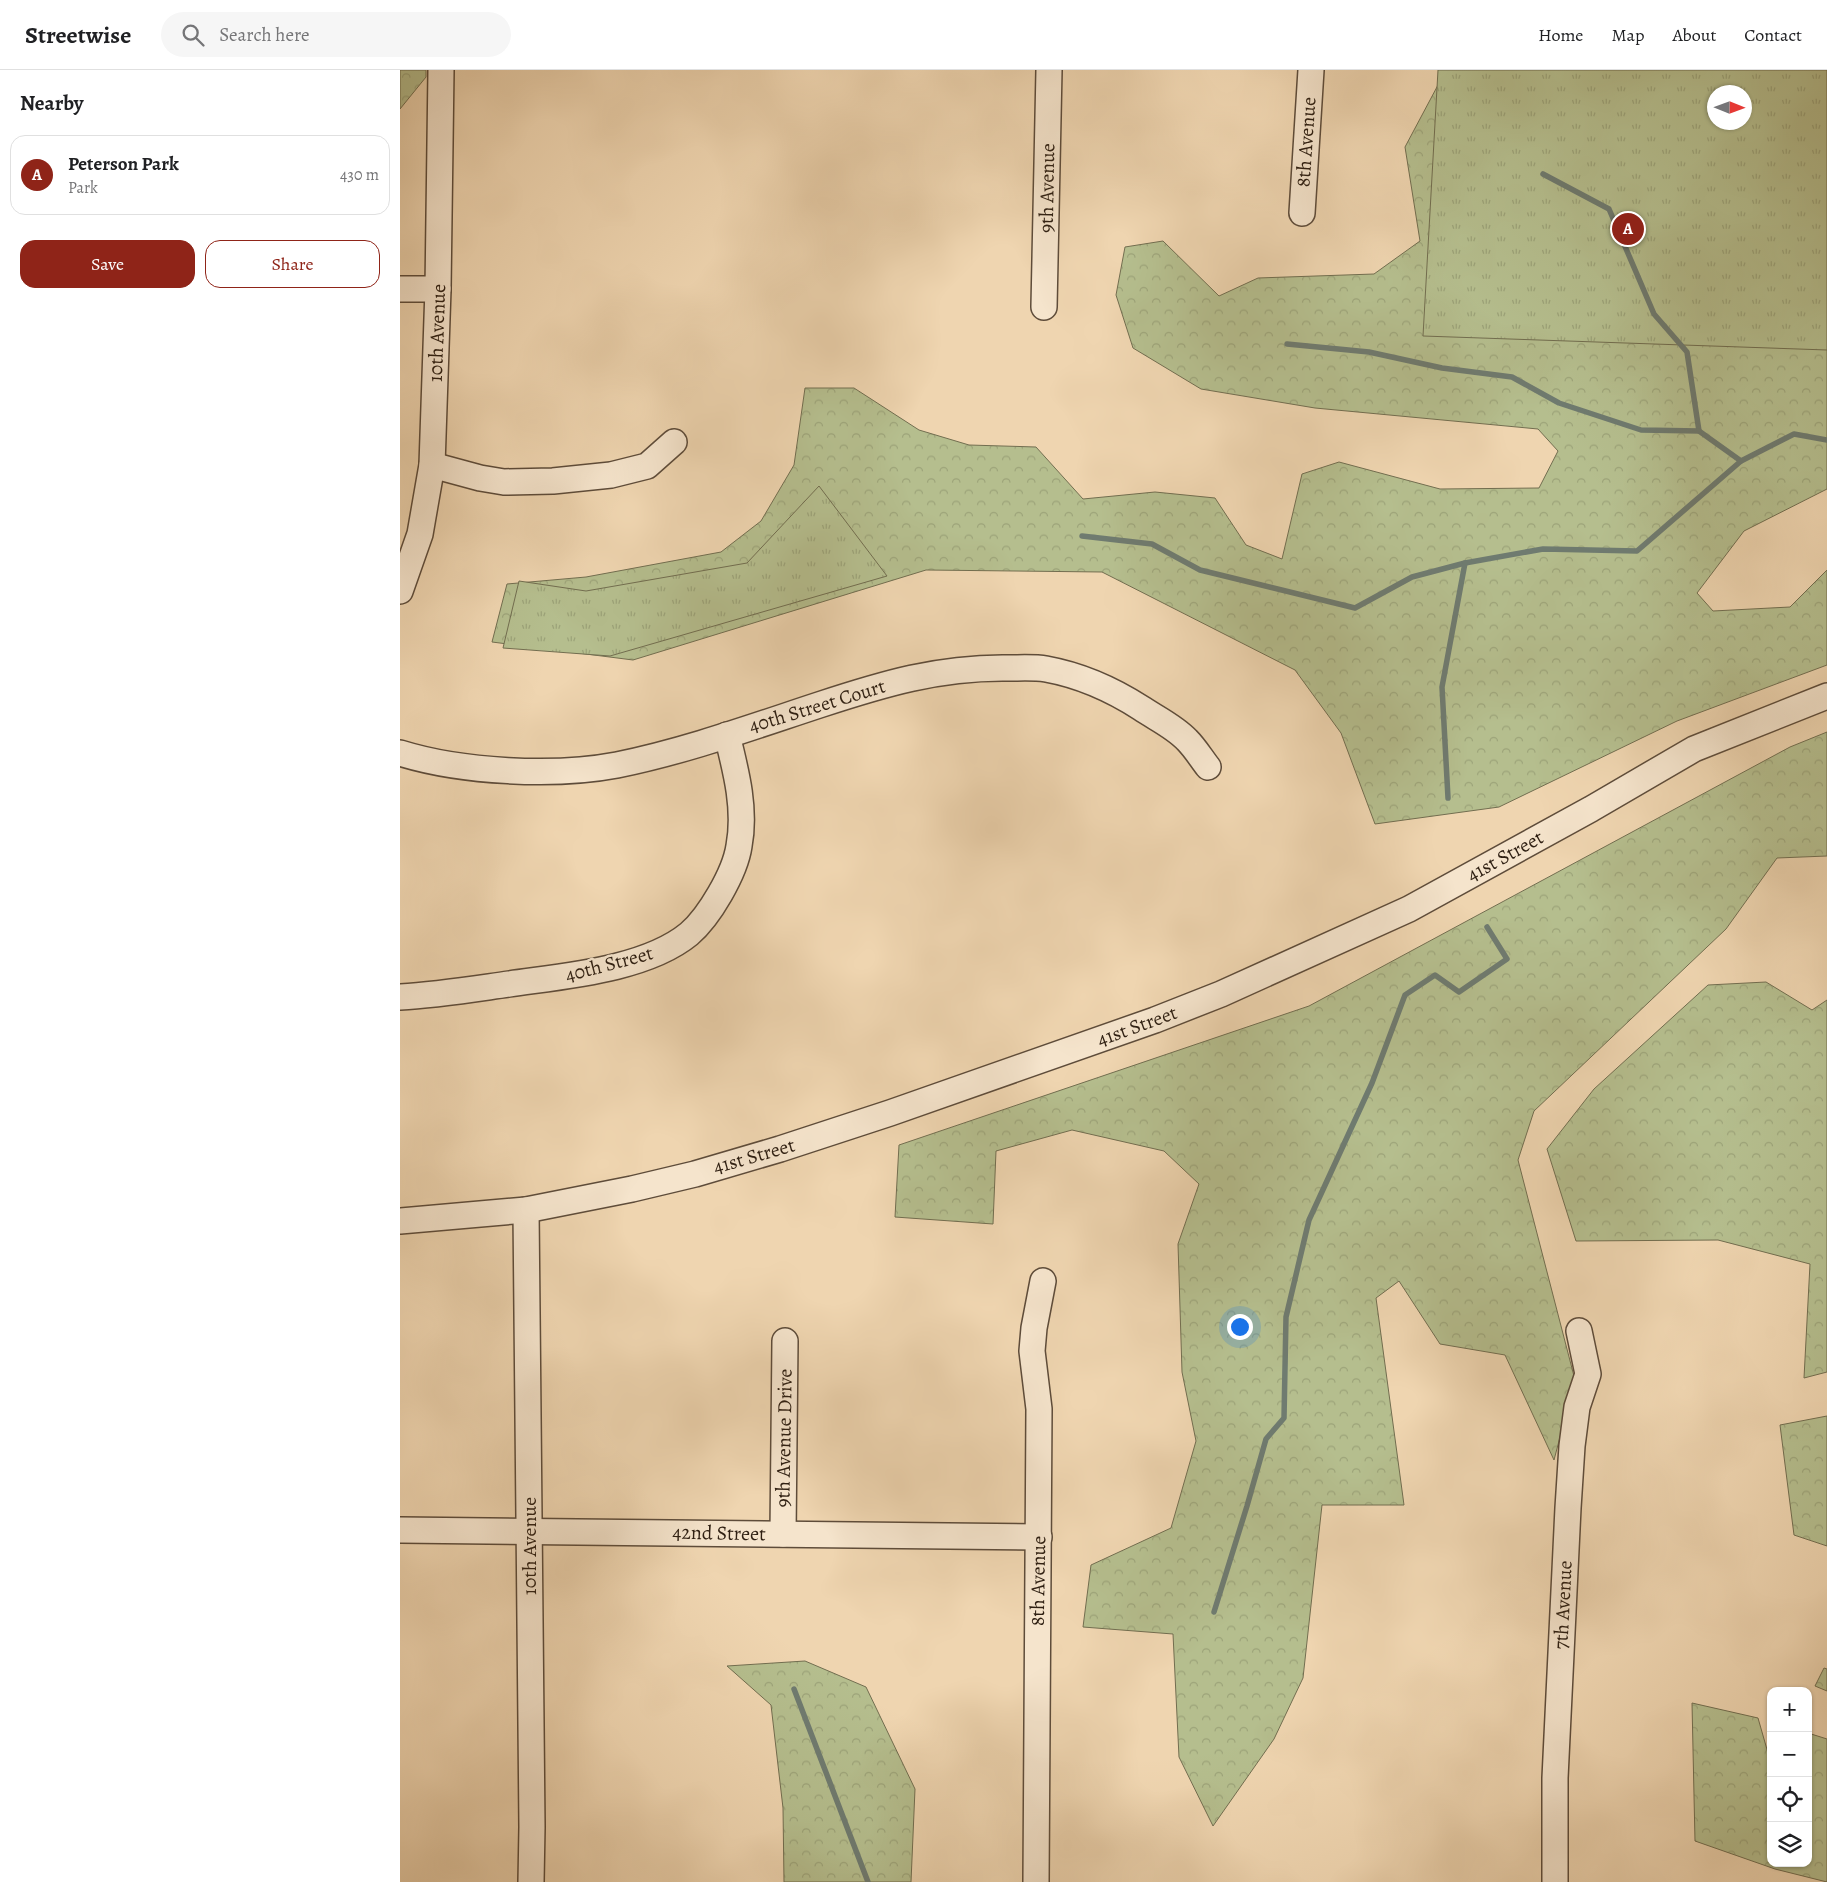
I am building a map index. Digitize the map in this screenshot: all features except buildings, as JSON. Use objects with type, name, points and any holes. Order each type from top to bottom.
[{"type":"street","name":"10th Avenue","points":[[400,591],[420,534],[432,464],[438,289],[441,70]]},
{"type":"street","name":"9th Avenue","points":[[1044,306],[1049,70]]},
{"type":"street","name":"8th Avenue","points":[[1302,213],[1311,70]]},
{"type":"street","points":[[400,289],[438,289]]},
{"type":"street","points":[[432,464],[480,478],[504,482],[553,481],[611,475],[647,466],[674,442]]},
{"type":"street","name":"40th Street Court","points":[[400,753],[420,759],[492,769],[522,771],[587,769],[616,765],[678,750],[854,694],[930,674],[953,670],[997,668],[1045,669],[1069,675],[1120,695],[1186,739],[1208,767]]},
{"type":"street","name":"41st Street","points":[[400,1221],[526,1210],[677,1178],[780,1149],[1064,1053],[1155,1020],[1221,994],[1409,909],[1694,750],[1827,696]]},
{"type":"street","name":"40th Street","points":[[400,997],[574,975],[612,967],[652,954],[689,933],[712,906],[726,884],[739,848],[742,817],[728,735]]},
{"type":"street","name":"10th Avenue","points":[[526,1210],[531,1882]]},
{"type":"street","name":"8th Avenue","points":[[1036,1882],[1039,1409],[1032,1351],[1034,1328],[1043,1281]]},
{"type":"street","name":"7th Avenue","points":[[1555,1882],[1555,1778],[1568,1508],[1577,1407],[1588,1374],[1579,1331]]},
{"type":"street","name":"9th Avenue Drive","points":[[783,1534],[785,1341]]},
{"type":"street","name":"42nd Street","points":[[400,1530],[1039,1537]]},
{"type":"green space","points":[[400,70],[426,70],[426,77],[400,109]]},
{"type":"green space","points":[[1438,70],[1827,70],[1827,350],[1423,336]]},
{"type":"green space","points":[[1446,70],[1827,243],[1827,489],[1744,531],[1697,593],[1713,611],[1790,607],[1827,570],[1827,665],[1677,721],[1499,807],[1375,824],[1341,733],[1295,670],[1102,572],[926,570],[633,660],[492,642],[507,584],[586,577],[721,552],[761,521],[794,465],[805,388],[854,388],[919,430],[969,445],[1036,447],[1083,499],[1155,492],[1215,498],[1246,545],[1282,559],[1302,474],[1339,462],[1440,489],[1539,488],[1558,451],[1538,429],[1315,408],[1201,389],[1133,348],[1116,295],[1125,247],[1163,241],[1219,296],[1258,278],[1374,274],[1420,241],[1405,147]]},
{"type":"green space","points":[[819,486],[887,576],[610,656],[503,648],[519,581],[586,591],[747,563]]},
{"type":"green space","points":[[1827,732],[1827,856],[1777,858],[1726,929],[1534,1111],[1518,1160],[1575,1380],[1554,1460],[1505,1355],[1440,1344],[1399,1281],[1376,1298],[1404,1505],[1322,1505],[1303,1678],[1274,1739],[1213,1826],[1179,1757],[1173,1634],[1083,1627],[1091,1565],[1171,1528],[1196,1441],[1182,1372],[1178,1244],[1199,1184],[1164,1151],[1072,1130],[996,1151],[993,1224],[895,1217],[899,1145],[1309,1006],[1790,747]]},
{"type":"green space","points":[[1766,982],[1812,1010],[1827,1000],[1827,1372],[1804,1378],[1810,1264],[1718,1240],[1576,1241],[1547,1149],[1594,1089],[1708,985]]},
{"type":"green space","points":[[1827,1416],[1827,1546],[1794,1535],[1780,1425]]},
{"type":"green space","points":[[805,1661],[866,1687],[915,1789],[911,1882],[784,1882],[783,1808],[771,1705],[727,1666]]},
{"type":"green space","points":[[1824,1668],[1827,1669],[1827,1691],[1815,1686]]},
{"type":"green space","points":[[1692,1703],[1758,1718],[1767,1750],[1767,1866],[1695,1841]]},
{"type":"green space","points":[[1812,1734],[1827,1739],[1827,1882],[1769,1867],[1812,1867]]},
{"type":"waterway","points":[[1543,174],[1609,209],[1654,314],[1687,352],[1699,431],[1741,461]]},
{"type":"waterway","points":[[1287,344],[1369,352],[1442,368],[1512,377],[1559,403],[1641,430],[1699,431]]},
{"type":"waterway","points":[[1082,536],[1152,544],[1200,570],[1355,608],[1412,577],[1465,563],[1543,549],[1637,551],[1741,461],[1794,434],[1827,440]]},
{"type":"waterway","points":[[1448,798],[1442,687],[1465,563]]},
{"type":"waterway","points":[[1214,1612],[1266,1439],[1284,1418],[1286,1317],[1309,1220],[1372,1083],[1405,995],[1435,975],[1459,992],[1507,959],[1487,927]]},
{"type":"waterway","points":[[794,1689],[868,1882]]},
{"type":"place","name":"Peterson Park","points":[[1628,229]]}]
